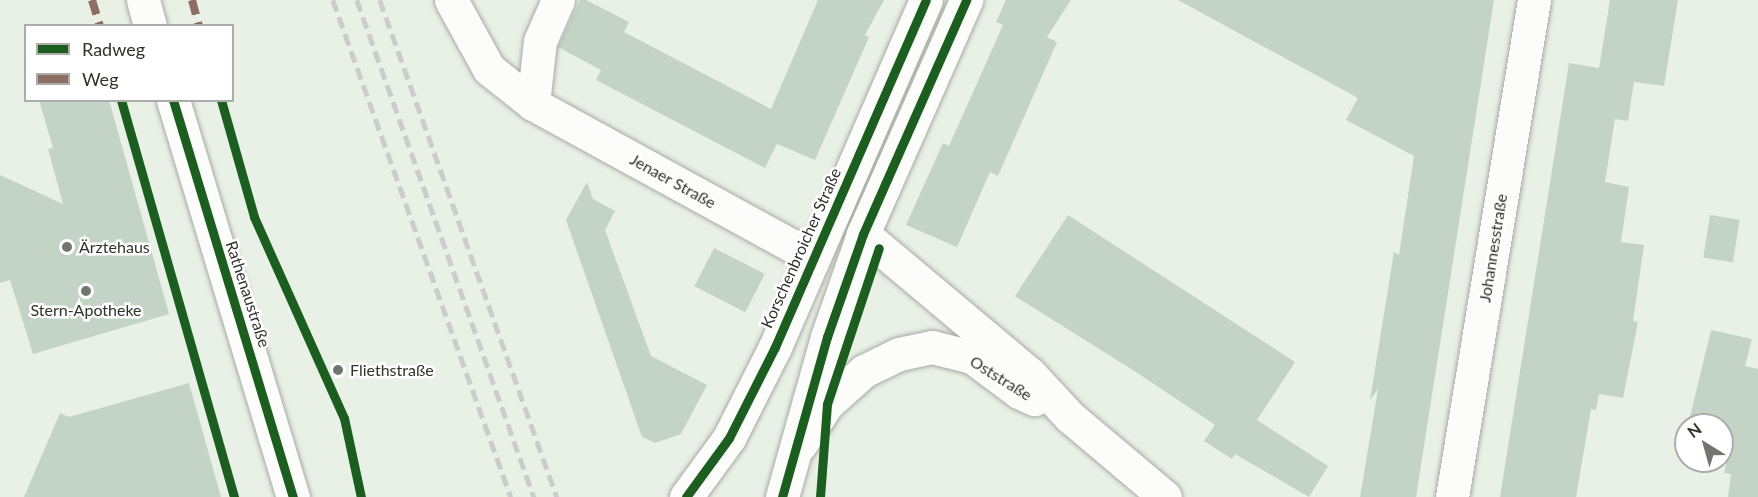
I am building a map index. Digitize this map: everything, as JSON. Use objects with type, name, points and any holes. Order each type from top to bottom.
[{"type":"street","points":[[143,0],[149,24]]},
{"type":"street","name":"Jenaer Straße","points":[[451,0],[489,69],[533,104],[813,257]]},
{"type":"street","points":[[533,104],[540,41],[558,0]]},
{"type":"street","name":"Korschenbroicher Straße","points":[[686,497],[729,438],[774,347],[926,0]]},
{"type":"street","points":[[782,497],[827,337],[863,234],[966,0]]},
{"type":"street","name":"Johannesstraße","points":[[1452,497],[1534,0]]},
{"type":"street","name":"Rathenaustraße","points":[[173,102],[293,497]]},
{"type":"street","name":"Oststraße","points":[[863,234],[1030,374],[1070,417],[1165,497]]},
{"type":"street","name":"Oststraße","points":[[795,454],[827,404],[864,371],[899,354],[932,347],[972,357],[1019,392],[1070,417]]},
{"type":"building","points":[[580,0],[586,0],[629,22],[624,32],[771,109],[818,0],[884,0],[865,35],[869,37],[815,160],[777,144],[765,168],[596,80],[601,70],[558,47]]},
{"type":"building","points":[[1006,0],[1071,0],[1047,37],[1057,42],[998,176],[990,172],[957,247],[906,225],[943,143],[949,146],[1003,25],[996,22]]},
{"type":"building","points":[[1178,0],[1494,0],[1416,497],[1360,497],[1378,389],[1370,400],[1394,252],[1399,255],[1414,156],[1346,120],[1358,98]]},
{"type":"building","points":[[1610,0],[1678,0],[1664,86],[1634,82],[1628,121],[1615,119],[1605,182],[1629,187],[1621,242],[1644,245],[1633,321],[1638,322],[1623,398],[1599,394],[1596,410],[1591,409],[1576,497],[1500,497],[1569,63],[1599,68]]},
{"type":"building","name":"Ärztehaus","points":[[40,102],[110,102],[169,314],[33,354],[10,280],[0,283],[0,175],[63,204],[48,149],[53,148]]},
{"type":"building","points":[[587,182],[593,199],[615,211],[605,230],[651,356],[707,385],[681,434],[655,443],[642,437],[566,220]]},
{"type":"building","points":[[1068,215],[1295,362],[1257,420],[1328,466],[1309,497],[1235,454],[1232,459],[1204,441],[1215,425],[1015,296]]},
{"type":"building","points":[[1710,215],[1740,220],[1733,262],[1703,257]]},
{"type":"building","points":[[714,248],[765,274],[745,312],[694,286]]},
{"type":"building","points":[[1711,330],[1752,339],[1745,366],[1758,369],[1758,497],[1728,497],[1731,474],[1724,473],[1734,473],[1734,413],[1691,413]]},
{"type":"building","points":[[189,383],[221,497],[24,497],[60,413],[69,417]]},
{"type":"railway","points":[[333,0],[511,497]]},
{"type":"railway","points":[[357,0],[534,497]]},
{"type":"railway","points":[[380,0],[557,497]]},
{"type":"marked path","points":[[92,0],[99,24]]},
{"type":"marked path","points":[[192,0],[198,24]]},
{"type":"cycle path","points":[[686,497],[729,438],[775,347],[926,0]]},
{"type":"cycle path","points":[[782,497],[827,337],[863,234],[966,0]]},
{"type":"cycle path","points":[[122,102],[234,497]]},
{"type":"cycle path","points":[[174,102],[293,497]]},
{"type":"cycle path","points":[[222,102],[254,217],[344,418],[361,497]]},
{"type":"cycle path","points":[[820,497],[827,404],[879,248]]},
{"type":"place","name":"Ärztehaus","points":[[67,247]]},
{"type":"place","name":"Stern-Apotheke","points":[[86,291]]},
{"type":"place","name":"Fliethstraße","points":[[338,370]]}]
